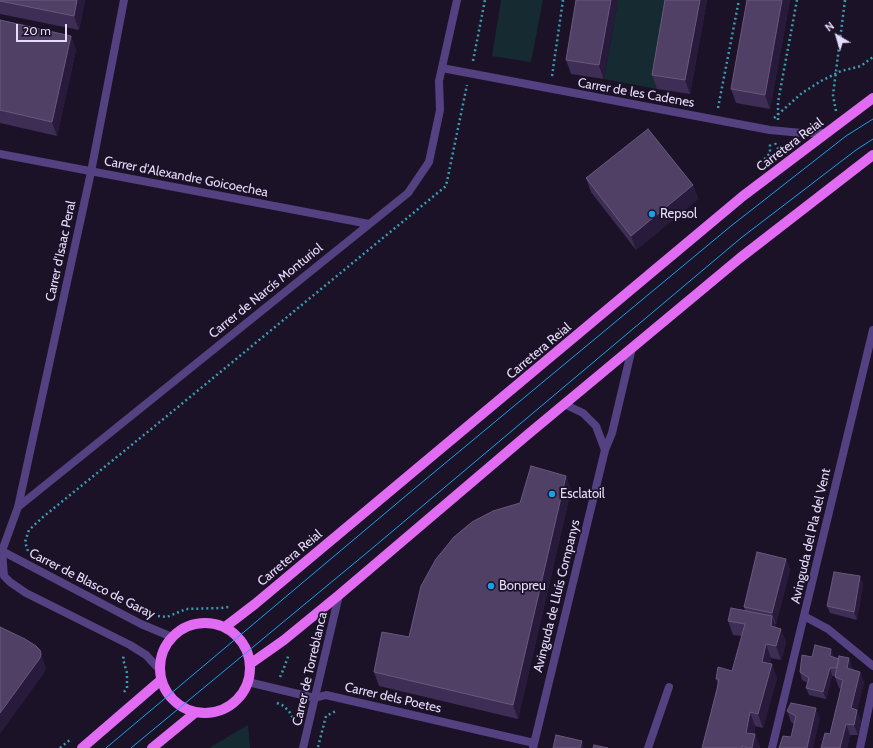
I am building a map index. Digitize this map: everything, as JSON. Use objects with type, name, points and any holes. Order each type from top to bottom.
[{"type":"main road","name":"Carretera Reial","points":[[225,627],[259,601],[743,196],[838,126],[873,98]]},
{"type":"main road","points":[[250,664],[284,640],[340,595],[564,404],[740,258],[873,155]]},
{"type":"main road","points":[[200,623],[213,623],[225,627],[234,633],[245,646],[250,664],[248,682],[240,696],[228,707],[212,713],[196,712],[180,706],[172,700],[164,688],[161,680],[159,669],[162,652],[172,637],[188,626],[200,623]]},
{"type":"main road","points":[[82,748],[161,680]]},
{"type":"main road","points":[[152,748],[196,712]]},
{"type":"street","name":"Carrer d'Isaac Peral","points":[[18,507],[91,172],[124,0]]},
{"type":"street","name":"Carrer de Narcís Monturiol","points":[[18,507],[408,193],[429,162],[440,110],[439,81],[457,0]]},
{"type":"street","name":"Carrer de les Cadenes","points":[[442,68],[770,130],[802,133],[828,133]]},
{"type":"street","name":"Carrer d'Alexandre Goicoechea","points":[[0,154],[368,224]]},
{"type":"street","name":"Avinguda del Pla del Vent","points":[[772,748],[873,330]]},
{"type":"street","name":"Avinguda de Lluís Companys","points":[[534,745],[605,450],[612,433],[632,348]]},
{"type":"street","points":[[564,404],[583,413],[596,426],[605,450]]},
{"type":"street","points":[[18,507],[1,551],[2,576],[26,593],[130,645],[146,655],[159,669]]},
{"type":"street","name":"Carrer de Blasco de Garay","points":[[1,551],[141,624],[172,637]]},
{"type":"street","name":"Carrer de Torreblanca","points":[[303,748],[340,595]]},
{"type":"street","points":[[804,616],[828,629],[873,666]]},
{"type":"street","name":"Carrer dels Poetes","points":[[248,682],[315,698],[326,695],[534,745]]},
{"type":"street","points":[[648,748],[669,687]]},
{"type":"street","points":[[860,748],[873,687]]},
{"type":"path","points":[[470,73],[485,0]]},
{"type":"path","points":[[550,89],[564,0]]},
{"type":"path","points":[[716,119],[738,0]]},
{"type":"path","points":[[778,120],[778,102],[797,0]]},
{"type":"path","points":[[838,126],[833,95],[845,0]]},
{"type":"path","points":[[773,119],[802,93],[821,81],[836,74],[861,66],[873,57]]},
{"type":"path","points":[[28,553],[25,542],[29,530],[43,517],[446,186],[467,86]]},
{"type":"path","points":[[759,165],[770,153],[770,141]]},
{"type":"path","points":[[154,614],[167,617],[186,609],[221,608],[232,606]]},
{"type":"path","points":[[122,695],[127,688],[127,673],[123,659],[124,656]]},
{"type":"path","points":[[318,748],[326,716],[336,710],[344,712]]},
{"type":"path","points":[[60,748],[76,735]]},
{"type":"shaded area","points":[[501,0],[543,0],[531,62],[492,56]]},
{"type":"shaded area","points":[[618,0],[672,0],[657,89],[604,79]]},
{"type":"shaded area","points":[[248,725],[250,748],[209,748]]},
{"type":"building","points":[[0,0],[77,0],[74,16]]},
{"type":"building","points":[[576,0],[611,0],[599,65],[566,60]]},
{"type":"building","points":[[665,0],[700,0],[685,80],[652,75]]},
{"type":"building","points":[[747,0],[782,0],[765,95],[731,89]]},
{"type":"building","points":[[0,20],[71,36],[52,122],[0,110]]},
{"type":"building","points":[[648,129],[693,185],[631,236],[586,178]]},
{"type":"building","name":"Bonpreu","points":[[531,466],[566,476],[513,705],[374,672],[382,632],[409,637],[421,586],[436,559],[454,537],[472,522],[493,511],[520,503]]},
{"type":"building","points":[[757,552],[786,559],[772,613],[744,607]]},
{"type":"building","points":[[834,572],[860,576],[854,612],[827,606]]},
{"type":"building","points":[[731,608],[772,616],[771,626],[781,629],[776,646],[766,644],[762,662],[772,664],[758,714],[750,712],[746,733],[755,734],[752,748],[742,746],[742,748],[702,748],[719,679],[716,679],[718,667],[732,671],[745,624],[728,621]]},
{"type":"building","points":[[0,627],[36,646],[40,650],[41,654],[40,658],[0,713]]},
{"type":"building","points":[[815,645],[831,649],[830,656],[839,659],[837,668],[830,668],[823,692],[806,688],[809,678],[800,672],[802,655],[812,657]]},
{"type":"building","points":[[839,656],[849,658],[847,668],[860,672],[851,708],[857,710],[854,725],[846,724],[840,748],[821,748],[825,733],[830,734],[843,680],[835,677]]},
{"type":"building","points":[[791,703],[816,708],[807,748],[779,748],[783,736],[791,737],[796,716],[787,711]]},
{"type":"building","points":[[556,735],[582,741],[580,748],[553,748]]},
{"type":"building","points":[[594,745],[608,748],[593,748]]},
{"type":"tram line","points":[[106,748],[408,494],[731,226],[846,136],[873,119]]},
{"type":"tram line","points":[[131,748],[369,551],[741,238],[856,150],[873,139]]},
{"type":"place","name":"Repsol","points":[[652,214]]},
{"type":"place","name":"Esclatoil","points":[[552,494]]},
{"type":"place","name":"Bonpreu","points":[[491,586]]}]
